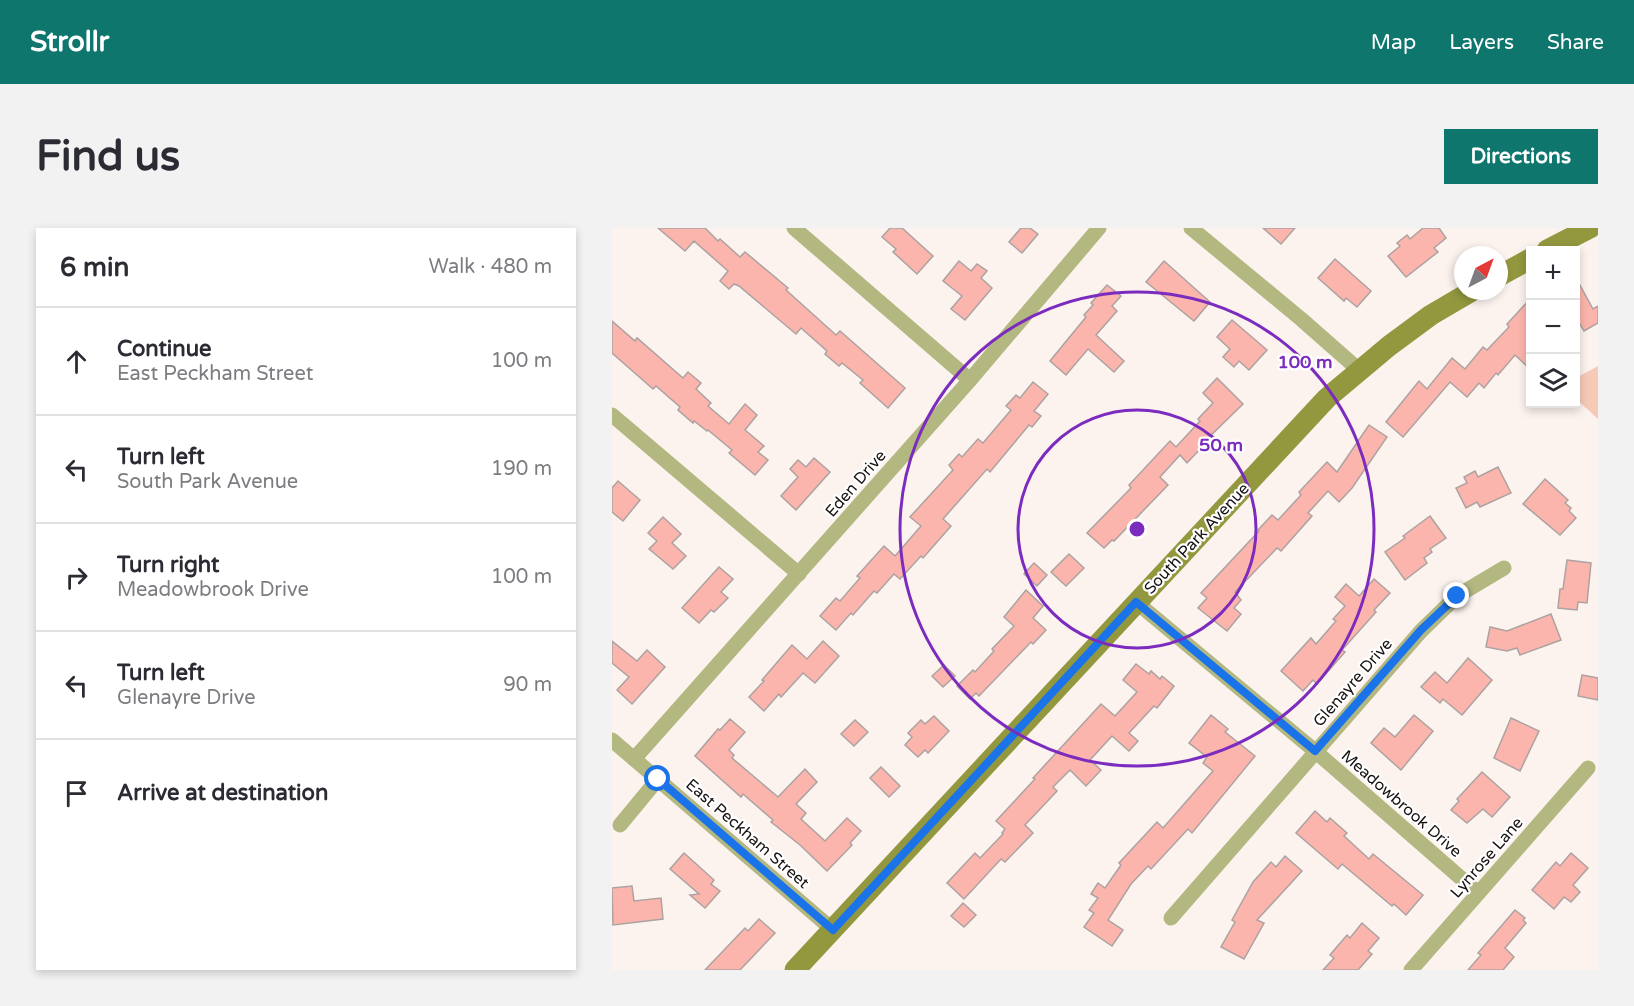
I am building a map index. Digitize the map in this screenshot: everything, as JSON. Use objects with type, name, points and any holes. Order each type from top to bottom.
[{"type":"main road","points":[[1555,246],[1590,228]]},
{"type":"main road","points":[[1508,271],[1526,261]]},
{"type":"main road","name":"South Park Avenue","points":[[795,970],[1305,422],[1359,370],[1431,315],[1457,300]]},
{"type":"street","points":[[794,228],[970,380]]},
{"type":"street","name":"Eden Drive","points":[[634,759],[970,380],[1099,228]]},
{"type":"street","points":[[1191,228],[1302,319],[1359,370]]},
{"type":"street","points":[[612,415],[799,574]]},
{"type":"street","name":"Glenayre Drive","points":[[1171,918],[1438,612],[1471,587],[1504,568]]},
{"type":"street","name":"Meadowbrook Drive","points":[[1136,602],[1315,751],[1478,893]]},
{"type":"street","name":"East Peckham Street","points":[[612,740],[833,930]]},
{"type":"street","name":"Lynrose Lane","points":[[1411,970],[1588,768]]},
{"type":"street","points":[[620,825],[658,779]]},
{"type":"shaded area","points":[[1598,366],[1598,419],[1580,403],[1580,376]]},
{"type":"building","points":[[658,228],[705,228],[740,257],[745,252],[788,288],[786,290],[836,335],[840,331],[905,388],[888,408],[860,383],[863,380],[842,363],[839,366],[825,354],[827,351],[801,328],[796,334],[739,286],[734,284],[729,289],[720,281],[728,271],[694,241],[685,251]]},
{"type":"building","points":[[890,228],[902,228],[933,256],[917,274],[893,252],[896,249],[882,237]]},
{"type":"building","points":[[1021,228],[1030,228],[1038,234],[1022,253],[1009,242]]},
{"type":"building","points":[[1263,228],[1295,228],[1281,244]]},
{"type":"building","points":[[1423,228],[1439,228],[1446,238],[1434,248],[1438,252],[1406,277],[1388,256],[1400,246],[1397,243],[1407,235],[1410,239]]},
{"type":"building","points":[[1335,259],[1371,291],[1357,307],[1346,298],[1344,301],[1318,278]]},
{"type":"building","points":[[959,261],[971,271],[977,264],[987,271],[981,278],[992,288],[965,320],[951,309],[962,296],[943,281]]},
{"type":"building","points":[[1164,261],[1210,302],[1194,321],[1146,282]]},
{"type":"building","points":[[1107,285],[1121,296],[1112,306],[1117,311],[1096,335],[1124,361],[1114,372],[1088,349],[1066,375],[1050,361],[1086,317],[1084,315],[1093,305],[1091,303]]},
{"type":"building","points":[[1580,285],[1593,309],[1598,306],[1598,323],[1584,331],[1580,324]]},
{"type":"building","points":[[1526,303],[1526,365],[1515,355],[1484,388],[1479,383],[1467,397],[1450,382],[1403,437],[1386,422],[1419,381],[1427,389],[1452,358],[1465,369],[1483,347],[1487,350],[1509,327],[1507,324]]},
{"type":"building","points":[[1232,320],[1267,350],[1249,370],[1239,361],[1234,367],[1223,357],[1230,349],[1217,337]]},
{"type":"building","points":[[612,321],[635,341],[637,338],[683,378],[688,372],[701,383],[696,389],[711,403],[708,406],[729,424],[745,404],[757,415],[745,430],[764,446],[758,452],[768,460],[755,475],[729,453],[732,450],[708,430],[694,421],[693,423],[678,410],[680,407],[656,386],[653,389],[612,353]]},
{"type":"building","points":[[1217,378],[1243,404],[1200,446],[1201,448],[1187,463],[1180,455],[1160,477],[1168,485],[1114,541],[1112,540],[1104,548],[1087,533],[1131,488],[1129,485],[1170,441],[1176,447],[1200,421],[1198,419],[1213,403],[1203,393]]},
{"type":"building","points":[[1033,382],[1048,394],[1034,411],[1041,416],[1032,427],[1029,425],[990,472],[987,469],[943,519],[951,526],[923,558],[921,556],[900,579],[894,574],[877,593],[874,591],[836,630],[820,616],[836,598],[840,601],[860,578],[857,576],[884,546],[895,556],[921,526],[910,517],[953,470],[949,465],[959,454],[962,457],[978,439],[983,443],[1011,410],[1006,406],[1016,395],[1020,398]]},
{"type":"building","points":[[1369,425],[1387,437],[1352,488],[1339,502],[1328,491],[1308,513],[1312,516],[1281,551],[1277,548],[1235,592],[1241,600],[1234,608],[1241,614],[1227,631],[1198,608],[1207,598],[1201,593],[1272,515],[1278,520],[1301,495],[1299,492],[1327,462],[1337,472]]},
{"type":"building","points":[[814,458],[830,472],[796,510],[781,496],[798,477],[790,469],[798,460],[806,467]]},
{"type":"building","points":[[1498,467],[1511,493],[1480,507],[1477,502],[1466,508],[1456,488],[1467,483],[1464,477],[1475,471],[1478,477]]},
{"type":"building","points":[[1545,479],[1568,500],[1565,503],[1571,508],[1569,511],[1576,518],[1560,535],[1523,504]]},
{"type":"building","points":[[618,481],[640,500],[623,521],[612,512],[612,488]]},
{"type":"building","points":[[1430,516],[1446,538],[1430,549],[1432,552],[1424,558],[1427,563],[1405,580],[1385,552]]},
{"type":"building","points":[[663,517],[681,534],[672,543],[686,556],[673,569],[649,549],[657,541],[648,533]]},
{"type":"building","points":[[1069,554],[1084,568],[1066,586],[1051,572]]},
{"type":"building","points":[[1567,560],[1591,563],[1587,603],[1578,602],[1577,610],[1558,608]]},
{"type":"building","points":[[1034,563],[1047,575],[1037,586],[1024,574]]},
{"type":"building","points":[[719,567],[733,579],[721,592],[728,598],[714,612],[711,610],[699,623],[682,608]]},
{"type":"building","points":[[1374,579],[1390,593],[1374,610],[1376,612],[1342,650],[1345,652],[1317,684],[1313,680],[1303,691],[1281,671],[1311,638],[1316,644],[1336,621],[1333,619],[1345,606],[1335,597],[1346,584],[1359,596]]},
{"type":"building","points":[[1026,590],[1043,606],[1033,618],[1046,630],[1033,644],[1031,642],[979,696],[976,693],[970,699],[957,686],[973,670],[975,672],[994,651],[992,649],[1014,626],[1004,617]]},
{"type":"building","points":[[1551,614],[1561,640],[1520,655],[1517,648],[1507,651],[1486,647],[1490,627],[1507,631]]},
{"type":"building","points":[[612,641],[637,661],[647,650],[665,667],[632,704],[617,690],[629,677],[612,663]]},
{"type":"building","points":[[823,641],[839,656],[815,683],[803,673],[781,697],[779,694],[764,711],[749,697],[792,645],[807,659]]},
{"type":"building","points":[[1468,658],[1492,680],[1462,715],[1443,699],[1440,703],[1421,687],[1435,672],[1447,683]]},
{"type":"building","points":[[1136,664],[1149,674],[1151,671],[1160,679],[1162,676],[1174,686],[1157,708],[1154,706],[1129,733],[1138,741],[1129,751],[1112,736],[1090,760],[1101,770],[1086,786],[1070,770],[1053,787],[1057,791],[1025,825],[1033,833],[1005,862],[1001,859],[964,899],[947,883],[975,853],[980,858],[1003,834],[1005,829],[996,821],[1101,704],[1115,716],[1137,692],[1123,680]]},
{"type":"building","points":[[944,665],[955,676],[943,687],[932,676]]},
{"type":"building","points":[[1582,675],[1598,678],[1598,700],[1578,696]]},
{"type":"building","points":[[1211,715],[1228,729],[1225,732],[1255,756],[1192,833],[1188,829],[1151,869],[1148,866],[1131,884],[1108,920],[1123,930],[1112,946],[1084,927],[1094,913],[1089,910],[1098,898],[1091,894],[1098,883],[1105,888],[1121,865],[1119,863],[1157,822],[1163,828],[1213,771],[1203,763],[1207,757],[1189,743]]},
{"type":"building","points":[[1414,715],[1433,731],[1401,770],[1371,743],[1384,728],[1395,737]]},
{"type":"building","points":[[934,716],[949,731],[928,753],[925,750],[918,757],[905,745],[912,737],[908,733],[921,720],[925,724]]},
{"type":"building","points":[[1511,718],[1539,731],[1520,771],[1494,758]]},
{"type":"building","points":[[730,719],[745,732],[729,750],[734,755],[732,758],[778,797],[805,769],[817,782],[796,804],[806,813],[801,819],[825,841],[847,818],[861,831],[850,843],[852,845],[827,871],[771,822],[773,820],[743,794],[741,797],[695,756],[718,729],[720,730]]},
{"type":"building","points":[[855,720],[868,732],[854,746],[841,734]]},
{"type":"building","points":[[881,767],[900,786],[889,797],[870,778]]},
{"type":"building","points":[[1482,772],[1510,797],[1492,817],[1483,809],[1467,823],[1451,810],[1459,801],[1457,799]]},
{"type":"building","points":[[1315,811],[1327,822],[1330,818],[1347,833],[1344,836],[1369,859],[1373,854],[1423,895],[1406,915],[1342,864],[1338,869],[1296,833]]},
{"type":"building","points":[[684,853],[714,880],[711,884],[720,891],[705,908],[690,895],[699,894],[670,869]]},
{"type":"building","points":[[1571,853],[1588,868],[1573,885],[1580,892],[1571,902],[1564,897],[1554,909],[1532,890],[1556,862],[1560,866]]},
{"type":"building","points":[[1285,856],[1302,871],[1257,920],[1264,923],[1244,959],[1221,947],[1235,922],[1232,920],[1253,882],[1271,862],[1276,867]]},
{"type":"building","points":[[632,886],[634,901],[661,898],[663,919],[613,925],[612,888]]},
{"type":"building","points":[[963,903],[976,915],[964,927],[951,916]]},
{"type":"building","points":[[1515,910],[1525,918],[1523,920],[1526,923],[1505,948],[1514,957],[1503,970],[1468,970],[1481,955],[1478,953]]},
{"type":"building","points":[[759,919],[775,933],[740,970],[705,970],[745,928],[748,931]]},
{"type":"building","points":[[1362,923],[1379,938],[1368,951],[1372,954],[1358,970],[1323,970],[1334,958],[1330,955],[1347,935],[1350,938]]},
{"type":"route","points":[[658,779],[833,930],[1136,602],[1315,751],[1421,630],[1457,596]]}]
